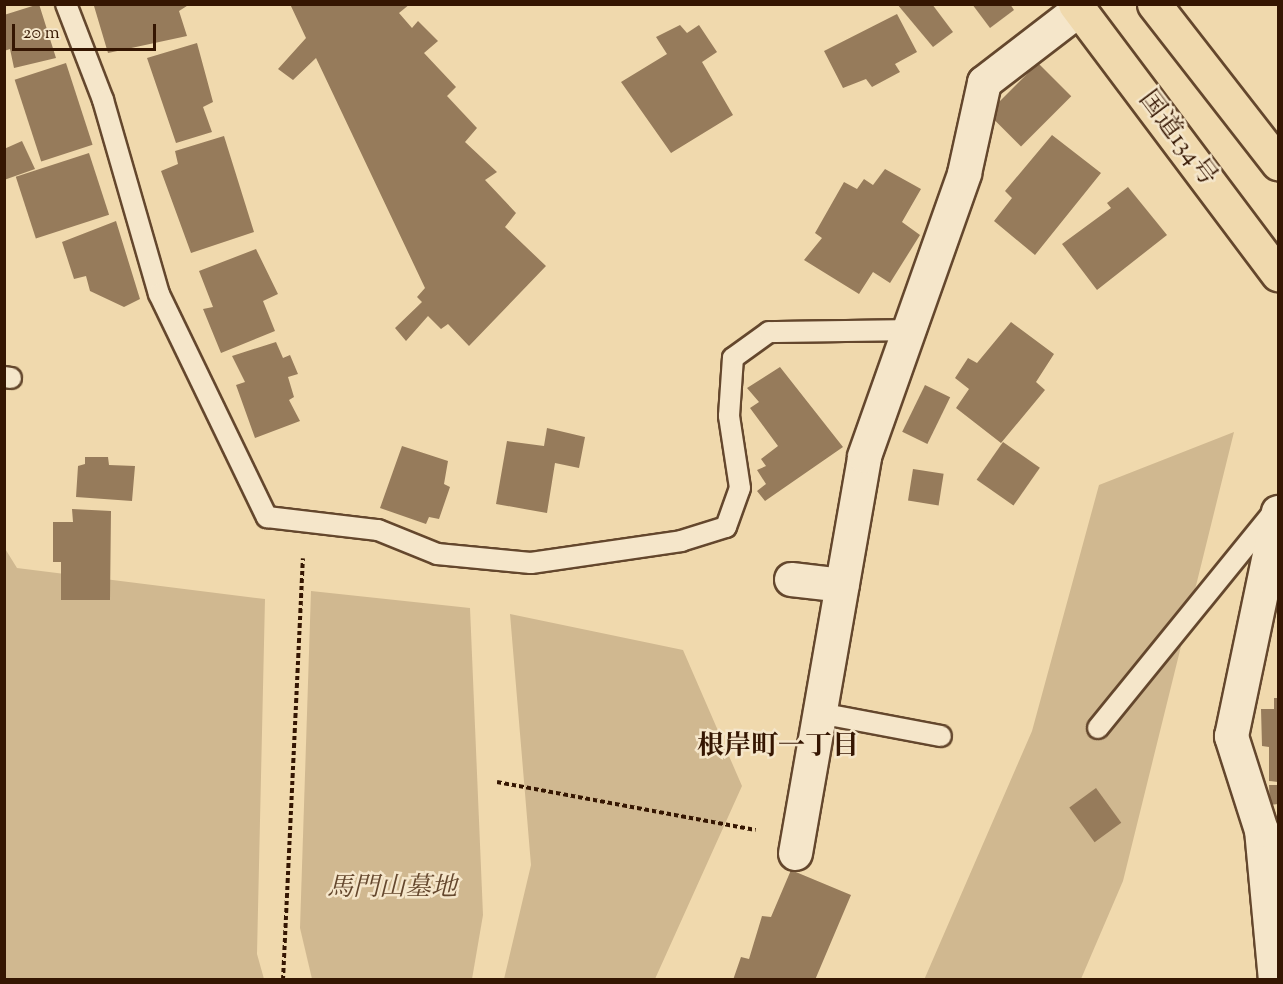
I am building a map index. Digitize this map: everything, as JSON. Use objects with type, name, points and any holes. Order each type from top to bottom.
[{"type":"highway","points":[[1154,4],[1278,163]]},
{"type":"highway","name":"国道134号","points":[[1077,7],[1278,274]]},
{"type":"street","points":[[797,846],[864,456],[905,330],[964,173],[984,82],[1077,7]]},
{"type":"street","points":[[1275,980],[1261,830],[1231,736],[1278,512]]},
{"type":"street","points":[[791,579],[842,585]]},
{"type":"lane","points":[[66,4],[103,100],[159,294],[267,517],[378,530],[437,554],[531,563],[681,541],[726,527],[740,488],[729,416],[733,358],[769,332],[905,330]]},
{"type":"lane","points":[[1098,728],[1278,507]]},
{"type":"lane","points":[[819,713],[941,735]]},
{"type":"path","points":[[283,980],[304,522]]},
{"type":"path","points":[[497,782],[797,846]]},
{"type":"green space","points":[[1234,432],[1123,881],[1081,979],[924,980],[1032,731],[1099,485]]},
{"type":"green space","points":[[4,547],[17,568],[265,599],[257,954],[264,979],[5,979]]},
{"type":"green space","name":"馬門山墓地","points":[[311,591],[470,608],[483,915],[472,979],[312,979],[300,928]]},
{"type":"green space","points":[[510,614],[683,650],[742,786],[655,979],[504,979],[531,865]]},
{"type":"building","points":[[39,4],[56,58],[14,68],[10,49],[4,51],[4,15]]},
{"type":"building","points":[[190,4],[179,11],[187,36],[108,53],[94,6]]},
{"type":"building","points":[[290,4],[410,4],[399,13],[412,28],[418,21],[438,41],[424,53],[456,87],[447,96],[477,128],[465,142],[497,172],[485,180],[516,213],[505,227],[546,266],[469,346],[448,324],[441,329],[428,316],[406,341],[395,328],[422,302],[417,297],[425,288],[316,58],[293,80],[278,69],[306,38]]},
{"type":"building","points":[[897,4],[932,4],[953,32],[933,47]]},
{"type":"building","points":[[972,4],[1010,4],[1014,10],[990,28]]},
{"type":"building","points":[[897,14],[917,52],[895,64],[900,72],[872,87],[866,79],[843,88],[824,51]]},
{"type":"building","points":[[680,25],[687,33],[699,25],[717,52],[702,62],[733,115],[671,153],[621,82],[667,54],[656,37]]},
{"type":"building","points":[[197,43],[213,102],[203,107],[212,132],[176,143],[147,58]]},
{"type":"building","points":[[66,63],[93,145],[41,161],[15,80]]},
{"type":"building","points":[[1038,63],[1071,96],[1021,146],[988,113]]},
{"type":"building","points":[[1052,135],[1101,173],[1035,255],[994,221],[1012,198],[1005,191]]},
{"type":"building","points":[[224,136],[254,232],[191,253],[161,171],[178,164],[175,151]]},
{"type":"building","points":[[22,141],[35,169],[4,180],[4,149]]},
{"type":"building","points":[[89,153],[109,215],[36,239],[16,177]]},
{"type":"building","points":[[885,169],[921,189],[902,222],[920,235],[890,283],[873,272],[859,294],[804,260],[822,238],[815,233],[844,182],[857,189],[864,179],[873,185]]},
{"type":"building","points":[[1128,187],[1167,235],[1097,290],[1062,244],[1111,208],[1107,203]]},
{"type":"building","points":[[116,221],[140,299],[124,307],[90,291],[86,276],[74,279],[62,242]]},
{"type":"building","points":[[256,249],[278,294],[263,301],[275,331],[221,353],[203,309],[213,307],[199,271]]},
{"type":"building","points":[[1011,322],[1054,354],[1036,382],[1045,390],[1001,443],[956,408],[969,389],[955,378],[968,358],[977,363]]},
{"type":"building","points":[[276,342],[283,358],[290,355],[298,374],[288,377],[294,397],[289,400],[300,421],[255,438],[236,385],[245,382],[232,356]]},
{"type":"building","points":[[780,367],[843,447],[765,501],[757,491],[766,484],[757,470],[766,466],[761,459],[778,446],[750,408],[759,402],[747,388]]},
{"type":"building","points":[[925,385],[950,397],[927,444],[902,432]]},
{"type":"building","points":[[547,428],[585,437],[579,468],[555,463],[547,513],[496,504],[507,441],[544,446]]},
{"type":"building","points":[[1003,442],[1040,468],[1013,505],[977,480]]},
{"type":"building","points":[[402,446],[448,461],[444,484],[450,487],[439,519],[429,517],[426,524],[380,508]]},
{"type":"building","points":[[85,457],[108,457],[109,465],[135,466],[132,501],[76,497],[78,466],[85,464]]},
{"type":"building","points":[[913,469],[944,474],[939,505],[908,501]]},
{"type":"building","points":[[72,509],[111,511],[110,600],[61,600],[61,562],[53,562],[53,522],[73,522]]},
{"type":"building","points":[[1274,698],[1278,698],[1278,782],[1269,781],[1269,747],[1262,746],[1261,709],[1274,709]]},
{"type":"building","points":[[1269,785],[1278,785],[1278,804],[1270,805]]},
{"type":"building","points":[[1096,788],[1121,823],[1095,842],[1069,807]]},
{"type":"building","points":[[791,870],[851,895],[815,980],[733,980],[741,957],[749,959],[762,916],[771,917]]},
{"type":"district","name":"根岸町一丁目","points":[[778,748]]}]
